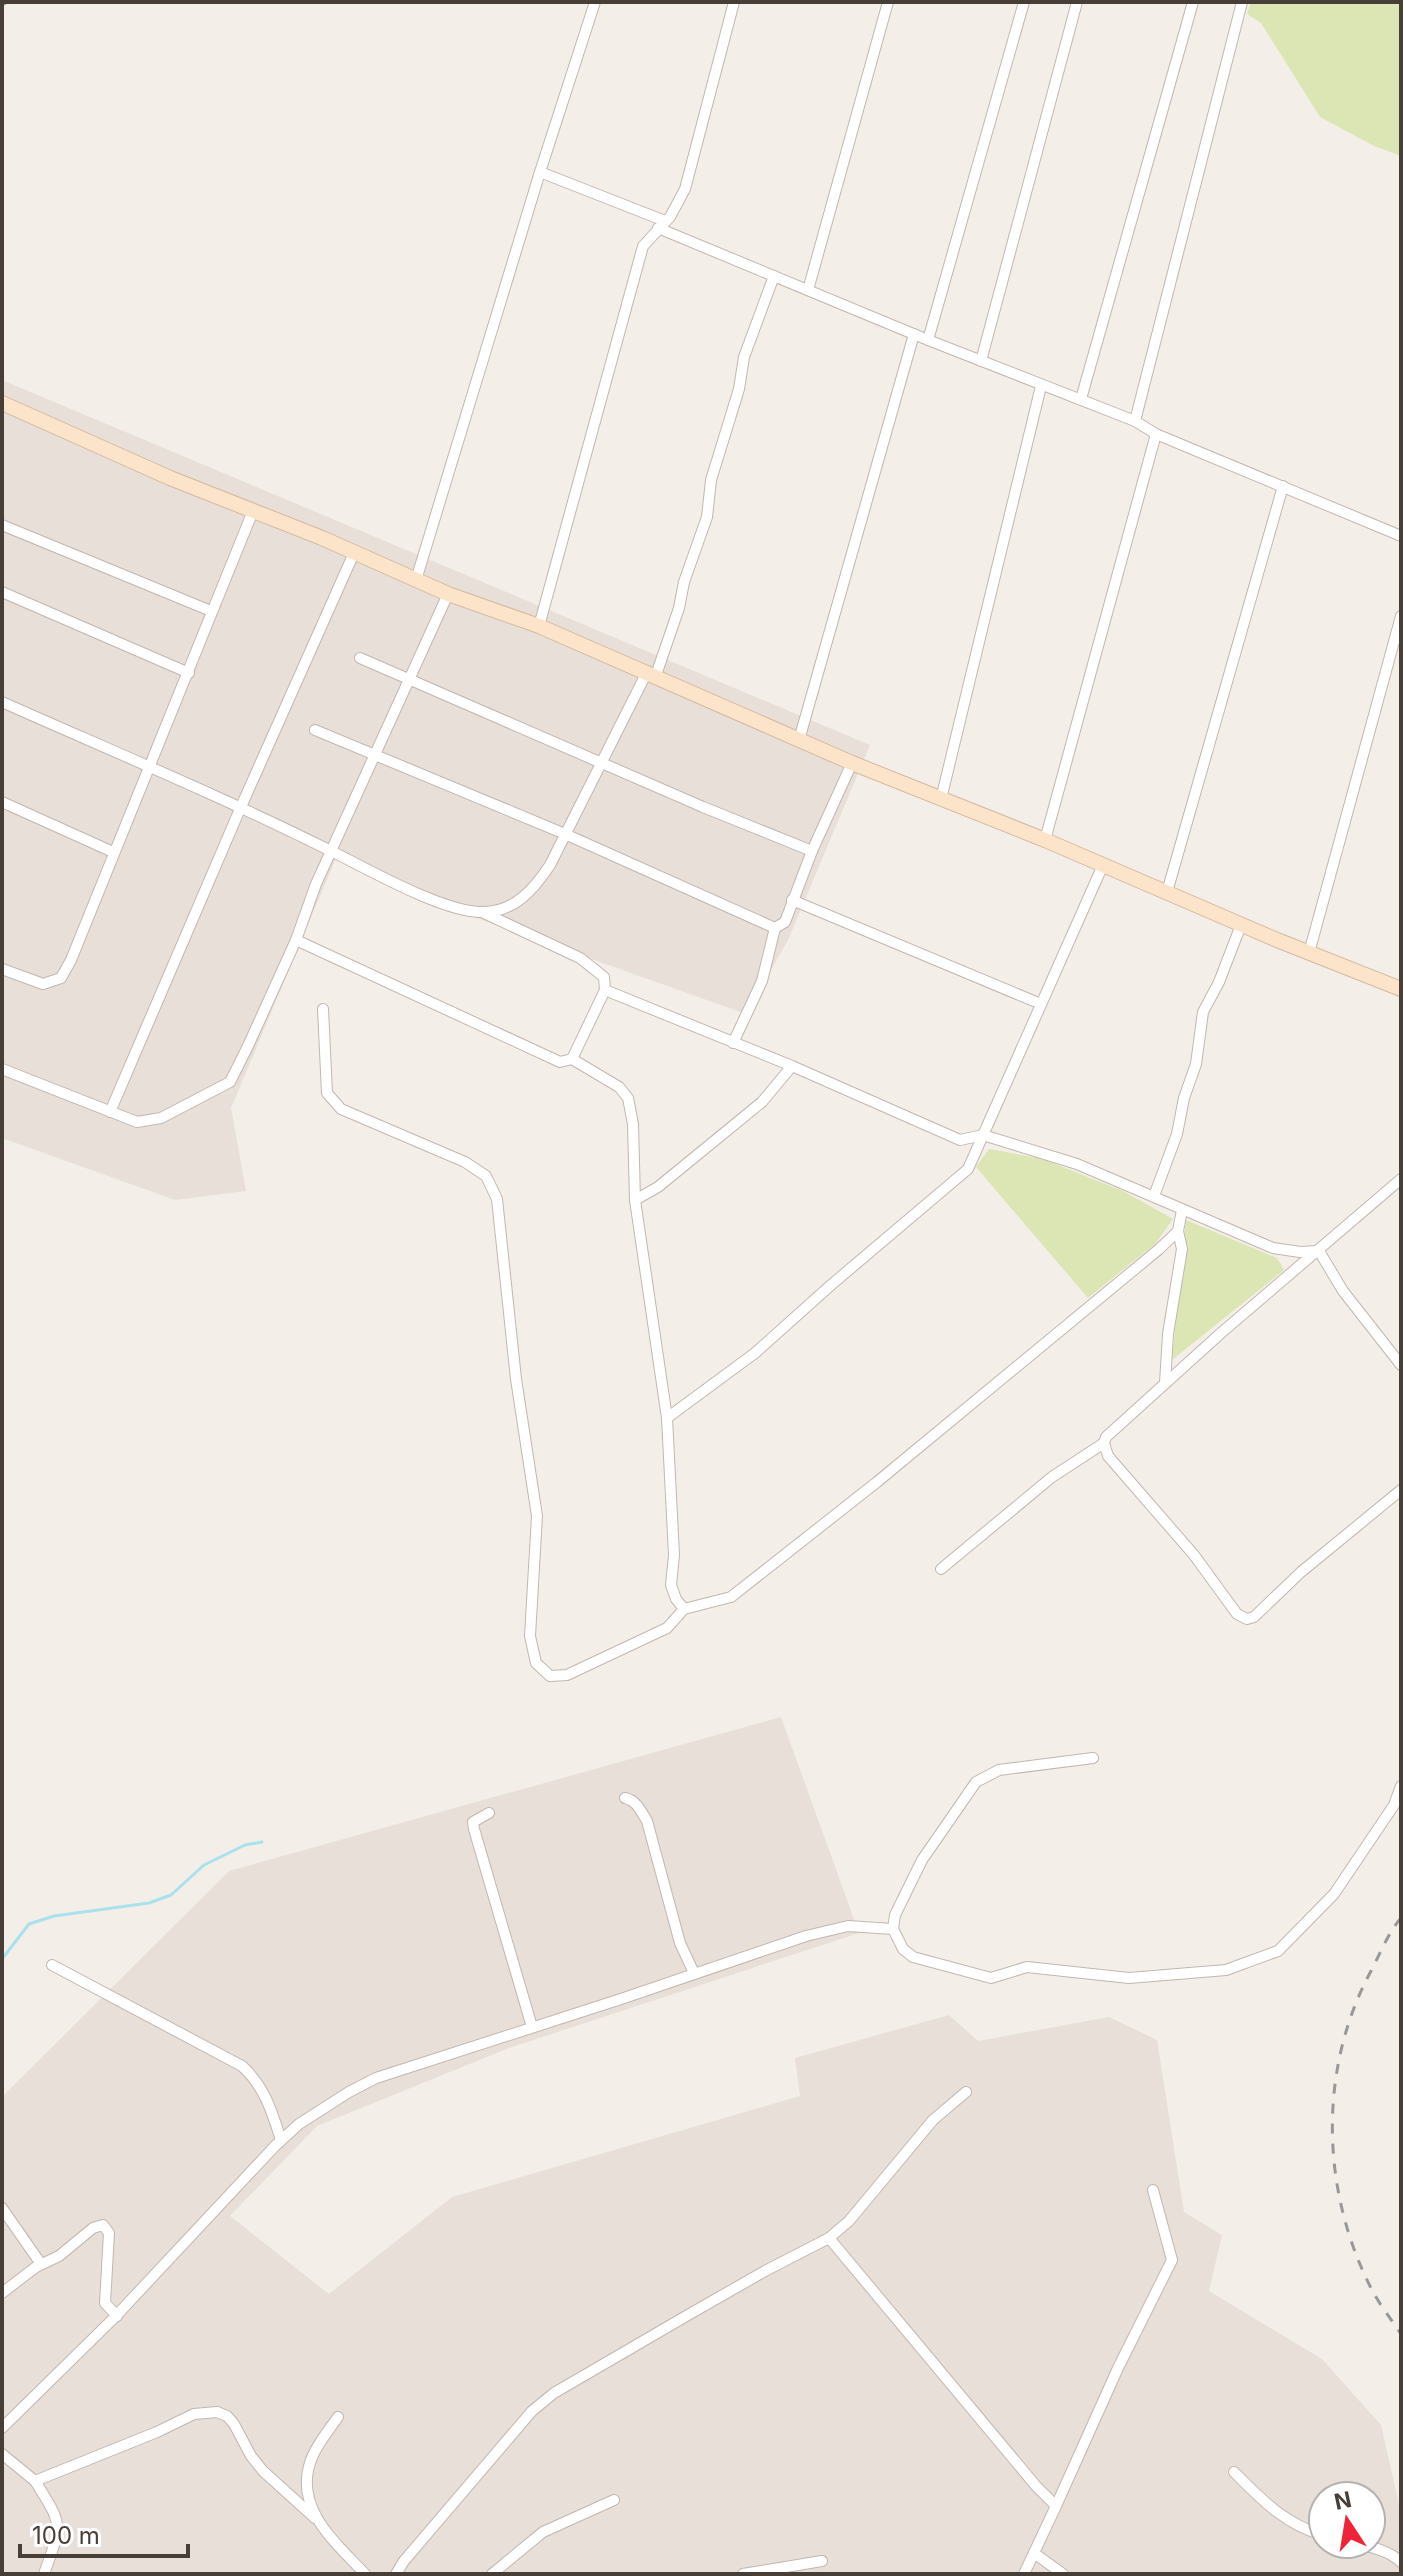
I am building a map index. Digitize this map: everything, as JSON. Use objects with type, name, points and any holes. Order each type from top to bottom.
[{"type":"street","points":[[416,580],[595,2]]},
{"type":"street","points":[[539,626],[643,246],[662,225],[685,189],[734,2]]},
{"type":"street","points":[[808,290],[888,2]]},
{"type":"street","points":[[928,340],[1024,2]]},
{"type":"street","points":[[981,361],[1077,2]]},
{"type":"street","points":[[1081,399],[1193,2]]},
{"type":"street","points":[[1135,421],[1242,2]]},
{"type":"street","points":[[540,172],[774,276],[1041,386],[1135,421],[1156,434],[1401,536]]},
{"type":"street","points":[[484,912],[502,909],[526,897],[550,865],[651,676],[679,608],[684,582],[707,517],[713,473],[739,389],[744,357],[774,276]]},
{"type":"street","points":[[799,740],[914,334]]},
{"type":"street","points":[[941,799],[1041,386]]},
{"type":"street","points":[[2,403],[99,448],[448,594],[539,626],[852,763],[1401,989]]},
{"type":"street","points":[[1045,840],[1156,434]]},
{"type":"street","points":[[1167,892],[1283,486]]},
{"type":"street","points":[[2,969],[43,984],[61,978],[71,960],[253,511]]},
{"type":"street","points":[[2,525],[211,611]]},
{"type":"street","points":[[110,1112],[354,553]]},
{"type":"street","points":[[2,592],[189,673]]},
{"type":"street","points":[[2,1069],[137,1122],[161,1118],[230,1082],[448,594]]},
{"type":"street","points":[[1309,953],[1401,616]]},
{"type":"street","points":[[360,658],[812,851]]},
{"type":"street","points":[[2,702],[391,881],[446,904],[484,912],[595,967],[604,977],[605,990],[572,1059]]},
{"type":"street","points":[[315,730],[565,834],[775,928]]},
{"type":"street","points":[[733,1043],[762,981],[775,928],[785,922],[812,851],[852,763]]},
{"type":"street","points":[[2,802],[113,852]]},
{"type":"street","points":[[667,1418],[755,1353],[968,1169],[1103,865]]},
{"type":"street","points":[[792,900],[1041,1004]]},
{"type":"street","points":[[1154,1196],[1177,1134],[1184,1098],[1196,1064],[1203,1012],[1219,982],[1241,925]]},
{"type":"street","points":[[296,940],[560,1062],[572,1059],[619,1087],[628,1098],[633,1124],[635,1200],[667,1418],[674,1555],[671,1585],[684,1609]]},
{"type":"street","points":[[605,990],[792,1066],[960,1140],[983,1135],[1077,1164],[1273,1248],[1319,1251]]},
{"type":"street","points":[[323,1009],[327,1093],[341,1109],[465,1162],[486,1176],[497,1199],[516,1379],[537,1516],[530,1636],[536,1663],[550,1676],[567,1675],[667,1628],[684,1609],[731,1597],[877,1482],[1178,1231]]},
{"type":"street","points":[[635,1200],[658,1187],[762,1102],[792,1066]]},
{"type":"street","points":[[1401,1179],[1165,1383],[1106,1437],[1104,1443],[1108,1456],[1194,1555],[1237,1614],[1247,1619],[1254,1617],[1301,1572],[1401,1490]]},
{"type":"street","points":[[1165,1383],[1168,1334],[1182,1249],[1178,1231],[1182,1210]]},
{"type":"street","points":[[1319,1251],[1343,1291],[1401,1365]]},
{"type":"street","points":[[941,1569],[1052,1477],[1104,1443]]},
{"type":"street","points":[[1093,1758],[999,1770],[976,1782],[922,1860],[895,1915],[893,1929],[903,1949],[913,1957],[991,1978],[1027,1967],[1129,1978],[1226,1970],[1278,1951],[1334,1894],[1394,1805],[1401,1786]]},
{"type":"street","points":[[625,1798],[639,1807],[647,1821],[680,1943],[694,1973]]},
{"type":"street","points":[[489,1813],[473,1822],[474,1829],[532,2027]]},
{"type":"street","points":[[2,2428],[117,2316],[281,2140],[323,2108],[376,2078],[820,1932],[848,1926],[893,1929]]},
{"type":"street","points":[[52,1965],[242,2066],[263,2091],[281,2140]]},
{"type":"street","points":[[396,2574],[515,2428],[554,2393],[765,2271],[829,2238],[849,2221],[933,2120],[966,2092]]},
{"type":"street","points":[[1024,2574],[1118,2368],[1172,2260],[1153,2190]]},
{"type":"street","points":[[2,2208],[41,2264]]},
{"type":"street","points":[[2,2293],[41,2264],[59,2256],[93,2228],[103,2225],[109,2233],[105,2303],[117,2316]]},
{"type":"street","points":[[829,2238],[1056,2506]]},
{"type":"street","points":[[35,2481],[194,2414],[217,2412],[227,2416],[234,2424],[263,2471],[315,2518],[365,2574]]},
{"type":"street","points":[[315,2518],[307,2474],[311,2458],[338,2417]]},
{"type":"street","points":[[2,2454],[35,2481],[58,2522],[58,2534],[44,2574]]},
{"type":"street","points":[[1234,2472],[1269,2508],[1307,2529]]},
{"type":"street","points":[[492,2574],[543,2532],[614,2500]]},
{"type":"street","points":[[1034,2553],[1063,2574]]},
{"type":"street","points":[[743,2574],[822,2561]]},
{"type":"shaded area","points":[[2,380],[870,745],[788,940],[746,1014],[474,917],[336,858],[231,1108],[246,1191],[175,1200],[2,1138]]},
{"type":"shaded area","points":[[781,1717],[859,1933],[509,2048],[317,2126],[230,2216],[329,2294],[452,2197],[800,2096],[795,2058],[949,2015],[978,2041],[1109,2017],[1157,2040],[1184,2212],[1222,2235],[1209,2291],[1322,2359],[1381,2425],[1401,2513],[1401,2574],[2,2574],[2,2097],[229,1871]]},
{"type":"green space","points":[[1251,2],[1401,2],[1401,156],[1374,146],[1320,117],[1261,23],[1247,14]]},
{"type":"green space","points":[[989,1149],[1043,1159],[1123,1191],[1173,1219],[1156,1243],[1088,1298],[976,1167]]},
{"type":"green space","points":[[1186,1220],[1277,1258],[1284,1270],[1172,1360]]},
{"type":"waterway","points":[[2,1959],[29,1924],[54,1916],[149,1903],[171,1895],[204,1865],[245,1845],[262,1842]]},
{"type":"railway","points":[[2,5],[7,2]]},
{"type":"railway","points":[[1401,1918],[1384,1944],[1354,2009],[1342,2048],[1332,2130],[1342,2211],[1354,2250],[1374,2294],[1401,2334]]}]
